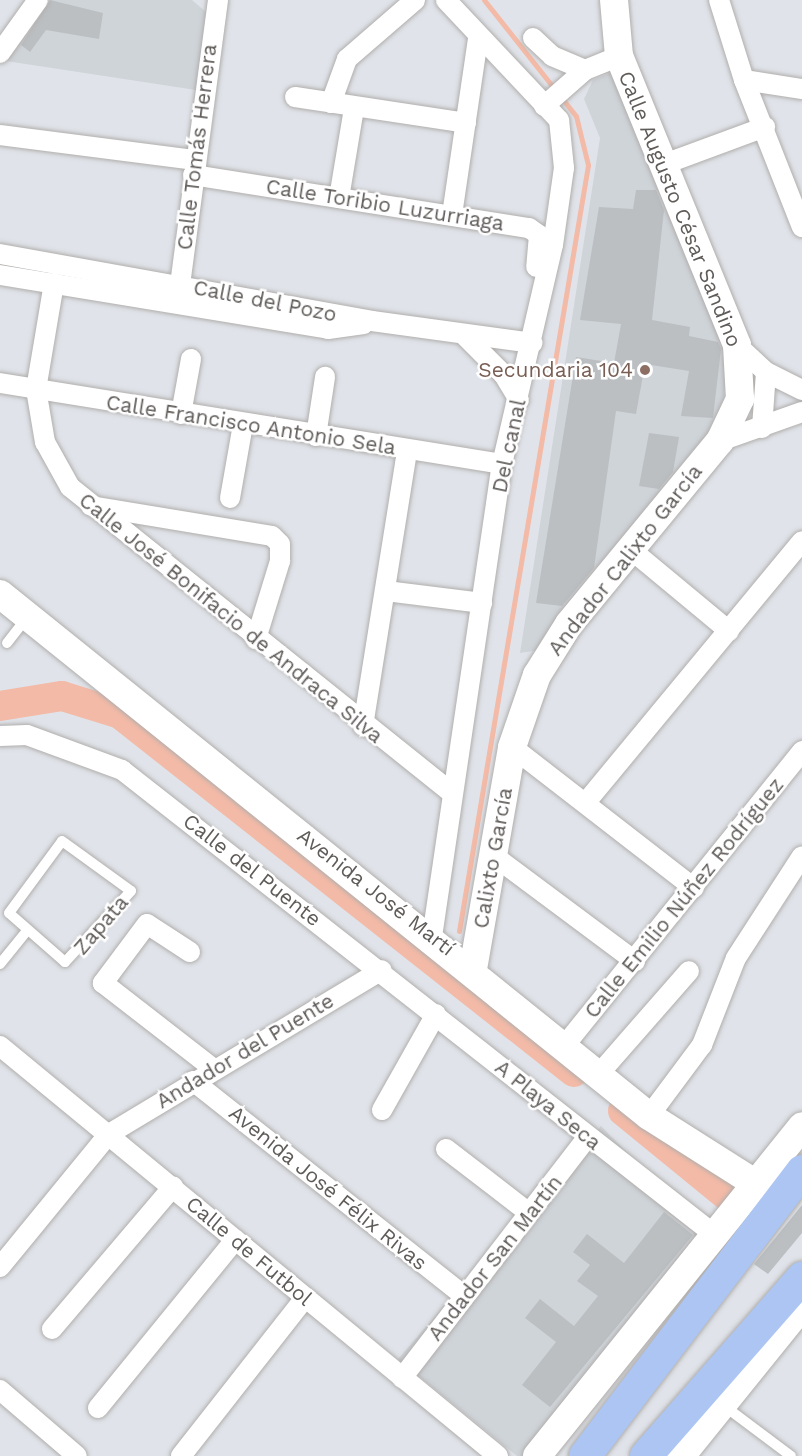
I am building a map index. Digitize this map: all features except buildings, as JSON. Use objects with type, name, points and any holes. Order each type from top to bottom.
[{"type":"main road","name":"Calle Augusto César Sandino","points":[[592,0],[613,10],[619,56],[737,345],[740,399]]},
{"type":"main road","name":"Andador Calixto García","points":[[512,747],[537,675],[629,548],[720,441],[740,399]]},
{"type":"main road","name":"Avenida José Martí","points":[[0,594],[473,969],[650,1116],[756,1184]]},
{"type":"main road","name":"Calixto García","points":[[473,969],[512,747]]},
{"type":"main road","points":[[537,1456],[716,1236],[802,1126]]},
{"type":"main road","points":[[585,1456],[802,1171]]},
{"type":"main road","points":[[646,1456],[802,1278]]},
{"type":"main road","points":[[681,1456],[797,1321]]},
{"type":"street","points":[[0,53],[38,0]]},
{"type":"street","points":[[330,103],[347,59],[415,0]]},
{"type":"street","name":"Del canal","points":[[432,937],[449,791],[482,603],[502,464],[532,343],[564,168],[559,120],[550,103],[478,38],[446,0]]},
{"type":"street","points":[[719,0],[744,80],[794,185],[802,226]]},
{"type":"street","name":"Calle Tomás Herrera","points":[[180,285],[213,3]]},
{"type":"street","points":[[452,215],[478,38]]},
{"type":"street","points":[[533,38],[552,57],[585,70]]},
{"type":"street","points":[[550,103],[585,70],[619,56]]},
{"type":"street","points":[[744,80],[802,89]]},
{"type":"street","points":[[295,97],[354,108],[466,123]]},
{"type":"street","points":[[339,198],[354,108]]},
{"type":"street","points":[[662,165],[765,127]]},
{"type":"street","name":"Calle Toribio Luzurriaga","points":[[0,135],[194,168],[339,198],[536,230],[536,270]]},
{"type":"street","name":"Calle del Pozo","points":[[0,254],[372,321],[532,343]]},
{"type":"street","points":[[0,276],[54,283],[161,306],[194,306],[328,329],[372,321]]},
{"type":"street","points":[[36,389],[54,283]]},
{"type":"street","points":[[464,334],[504,375],[519,400]]},
{"type":"street","points":[[737,345],[766,372],[802,390]]},
{"type":"street","points":[[181,414],[191,359]]},
{"type":"street","points":[[762,428],[766,372]]},
{"type":"street","points":[[316,436],[325,376]]},
{"type":"street","name":"Calle Francisco Antonio Sela","points":[[0,383],[407,451],[502,464]]},
{"type":"street","name":"Calle José Bonifacio de Andraca Silva","points":[[36,389],[53,465],[89,505],[363,726],[449,791]]},
{"type":"street","points":[[720,441],[802,412]]},
{"type":"street","points":[[230,498],[243,424]]},
{"type":"street","points":[[363,726],[407,451]]},
{"type":"street","points":[[89,505],[272,536],[280,544],[280,561],[256,639]]},
{"type":"street","points":[[587,801],[802,541]]},
{"type":"street","points":[[629,548],[729,631]]},
{"type":"street","points":[[386,591],[482,603]]},
{"type":"street","name":"Calle del Puente","points":[[0,736],[27,735],[122,770],[382,970]]},
{"type":"street","points":[[512,747],[587,801],[694,888]]},
{"type":"street","name":"Calle Emilio Núñez Rodríguez","points":[[565,1045],[694,888],[802,751]]},
{"type":"street","points":[[494,856],[635,961]]},
{"type":"street","points":[[650,1116],[702,1045],[736,958],[802,856]]},
{"type":"street","points":[[190,952],[147,924],[103,983],[214,1069]]},
{"type":"street","name":"A Playa Seca","points":[[382,970],[587,1138],[716,1236]]},
{"type":"street","name":"Andador del Puente","points":[[0,1267],[109,1134],[193,1081],[382,970]]},
{"type":"street","points":[[598,1075],[689,971]]},
{"type":"street","points":[[382,1110],[436,1014]]},
{"type":"street","name":"Calle de Futbol","points":[[0,1046],[498,1456]]},
{"type":"street","name":"Avenida José Félix Rivas","points":[[193,1081],[464,1296]]},
{"type":"street","name":"Andador San Martín","points":[[402,1378],[587,1138]]},
{"type":"street","points":[[446,1149],[529,1213]]},
{"type":"street","points":[[52,1329],[173,1187]]},
{"type":"street","points":[[98,1408],[236,1240]]},
{"type":"street","points":[[181,1456],[305,1298]]},
{"type":"street","points":[[0,1390],[77,1456]]},
{"type":"lane","points":[[7,643],[27,617]]},
{"type":"lane","name":"Zapata","points":[[62,841],[131,891],[65,962],[26,932],[9,913],[62,841]]},
{"type":"lane","points":[[0,963],[26,932]]},
{"type":"lane","points":[[723,1405],[791,1456]]},
{"type":"shaded area","points":[[50,0],[192,0],[206,12],[196,90],[6,61]]},
{"type":"shaded area","name":"Secundaria 104","points":[[611,73],[731,330],[722,416],[539,650],[520,653],[600,138],[584,99],[593,80]]},
{"type":"shaded area","points":[[601,1126],[708,1235],[524,1456],[517,1456],[398,1359]]},
{"type":"waterway","points":[[459,931],[588,165],[576,116],[484,0]]},
{"type":"waterway","points":[[0,706],[62,696],[120,714],[574,1072]]},
{"type":"waterway","points":[[623,1111],[731,1199]]},
{"type":"place","name":"Secundaria 104","points":[[645,370]]}]
